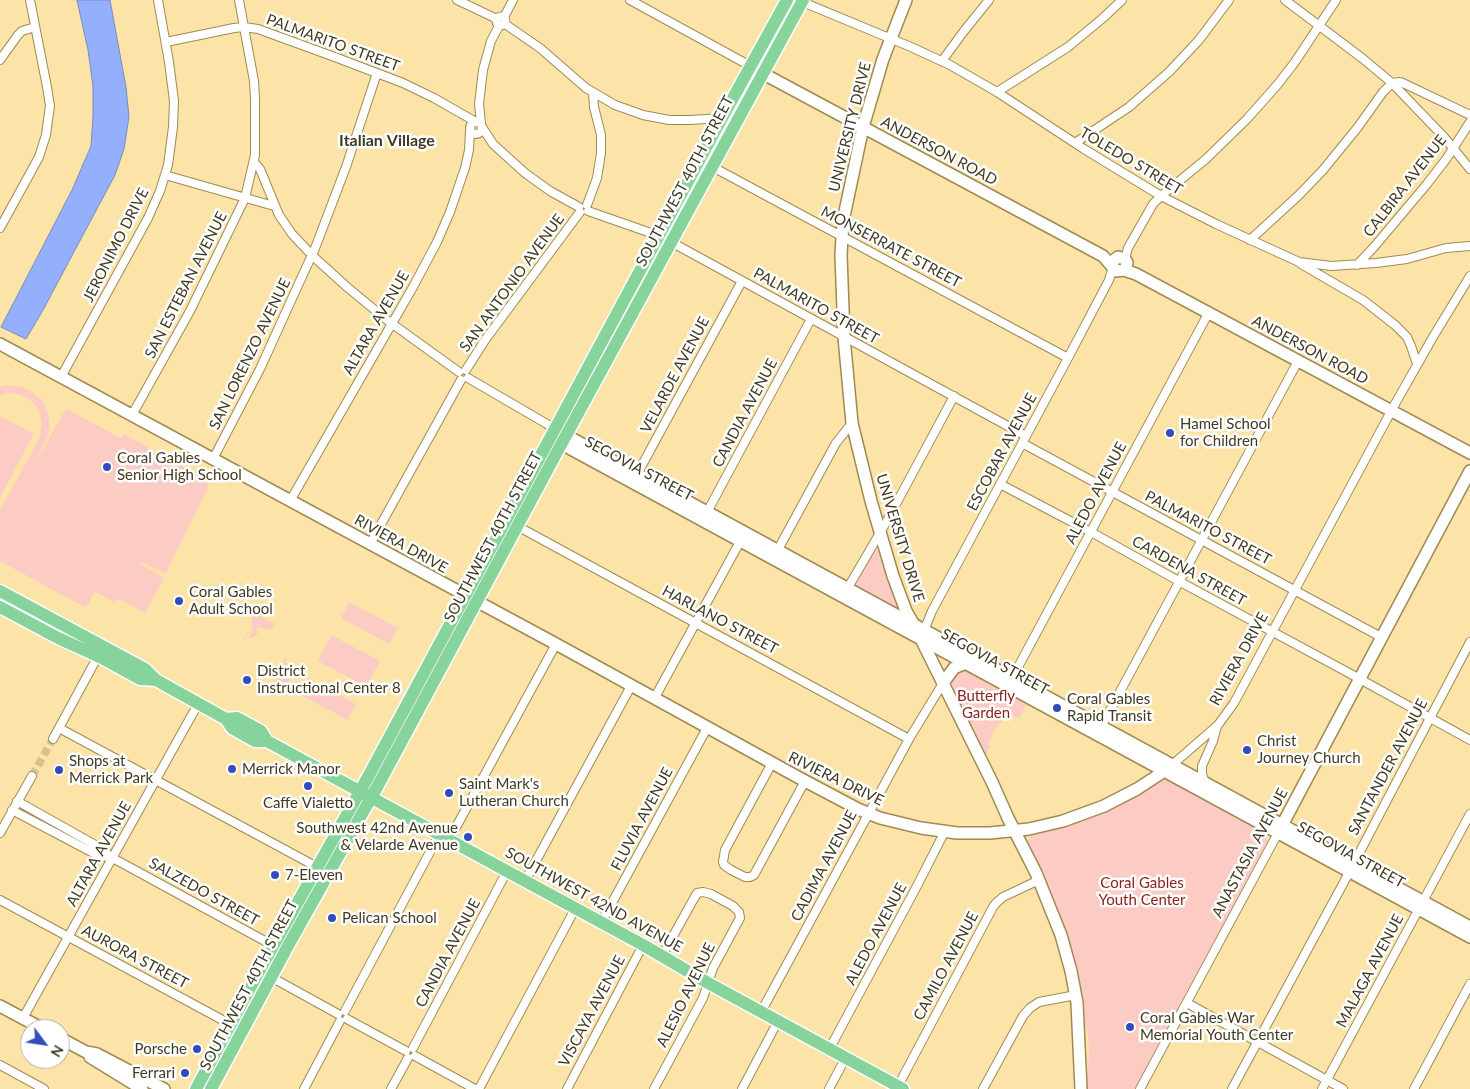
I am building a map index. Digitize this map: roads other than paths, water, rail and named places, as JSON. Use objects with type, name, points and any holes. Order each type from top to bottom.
[{"type":"main road","name":"SOUTHWEST 40TH STREET","points":[[211,1089],[289,944],[365,795],[471,599],[554,430],[787,0]]},
{"type":"main road","name":"SOUTHWEST 40TH STREET","points":[[471,599],[518,526],[801,1]]},
{"type":"main road","name":"SOUTHWEST 42ND AVENUE","points":[[0,591],[145,669],[156,680],[198,704],[226,718],[237,718],[261,731],[268,742],[901,1087]]},
{"type":"main road","name":"SOUTHWEST 42ND AVENUE","points":[[0,607],[140,679],[156,680]]},
{"type":"main road","name":"SOUTHWEST 40TH STREET","points":[[196,1089],[230,1024],[318,867],[365,795]]},
{"type":"street","points":[[0,228],[39,156],[46,135],[50,106],[30,0]]},
{"type":"street","name":"JERONIMO DRIVE","points":[[61,377],[148,218],[165,175],[171,152],[174,114],[173,88],[158,0]]},
{"type":"street","name":"SAN ESTEBAN AVENUE","points":[[132,415],[190,311],[246,198],[254,162],[256,120],[254,90],[239,0]]},
{"type":"street","points":[[457,0],[501,21],[540,48],[594,93],[624,108],[656,118],[690,120],[722,118]]},
{"type":"street","name":"ALTARA AVENUE","points":[[290,501],[426,264],[440,236],[457,191],[476,128],[485,62],[491,41],[513,0]]},
{"type":"street","name":"ANDERSON ROAD","points":[[630,0],[762,73],[1470,453]]},
{"type":"street","name":"UNIVERSITY DRIVE","points":[[906,0],[890,38],[863,127],[842,236],[841,277],[844,337],[852,423],[865,481],[900,595],[920,631],[943,683],[1039,880],[1061,935],[1076,995],[1081,1089]]},
{"type":"street","points":[[942,61],[989,0]]},
{"type":"street","points":[[997,92],[1068,47],[1122,0]]},
{"type":"street","points":[[1075,143],[1129,107],[1169,72],[1202,36],[1229,0]]},
{"type":"street","points":[[1285,0],[1392,83],[1454,148],[1470,169]]},
{"type":"street","name":"ESCOBAR AVENUE","points":[[920,631],[1147,213],[1161,196],[1206,159],[1247,120],[1284,76],[1336,0]]},
{"type":"street","name":"TOLEDO STREET","points":[[801,1],[942,61],[997,92],[1161,196],[1299,262],[1331,266],[1357,265],[1395,261],[1446,248],[1470,246]]},
{"type":"street","points":[[0,60],[18,35],[35,27]]},
{"type":"street","name":"PALMARITO STREET","points":[[166,42],[244,27],[267,32],[414,88],[456,110],[514,164],[538,183],[583,209],[671,242],[954,396],[1112,492],[1381,637]]},
{"type":"street","name":"SAN LORENZO AVENUE","points":[[213,460],[260,369],[312,255],[343,176],[377,73]]},
{"type":"street","points":[[1250,240],[1317,176],[1392,83],[1400,82],[1405,84],[1470,115]]},
{"type":"street","name":"SAN ANTONIO AVENUE","points":[[370,544],[485,340],[583,209],[597,178],[601,153],[600,135],[594,107],[594,93]]},
{"type":"street","name":"CALBIRA AVENUE","points":[[1357,265],[1367,256],[1435,173],[1454,148],[1470,122]]},
{"type":"street","name":"MONSERRATE STREET","points":[[700,160],[1068,358]]},
{"type":"street","points":[[254,162],[260,169],[274,206]]},
{"type":"street","points":[[165,175],[274,206]]},
{"type":"street","name":"SEGOVIA STREET","points":[[274,206],[292,234],[312,255],[392,324],[464,375],[554,430],[564,438],[566,446],[635,478],[920,631],[1010,682],[1351,867],[1421,906],[1470,937]]},
{"type":"street","points":[[1299,262],[1363,300],[1395,325],[1406,337],[1417,364]]},
{"type":"street","name":"RIVIERA DRIVE","points":[[0,344],[556,644],[805,782],[858,809],[897,823],[976,834],[1015,831],[1051,825],[1089,813],[1126,796],[1168,768],[1218,725],[1237,699],[1391,411],[1470,276]]},
{"type":"street","name":"VELARDE AVENUE","points":[[635,478],[742,281]]},
{"type":"street","name":"ALEDO AVENUE","points":[[1010,682],[1209,312]]},
{"type":"street","name":"CANDIA AVENUE","points":[[705,516],[811,319]]},
{"type":"street","points":[[1101,727],[1298,361]]},
{"type":"street","points":[[845,592],[954,396]]},
{"type":"street","points":[[775,554],[836,443],[852,423]]},
{"type":"street","name":"ANASTASIA AVENUE","points":[[1140,1089],[1470,471]]},
{"type":"street","name":"CARDENA STREET","points":[[1000,484],[1470,740]]},
{"type":"street","name":"HARLANO STREET","points":[[518,526],[910,739]]},
{"type":"street","points":[[654,698],[742,537]]},
{"type":"street","name":"SEGOVIA STREET","points":[[845,592],[920,631],[966,663],[1010,682],[1101,727],[1168,768],[1205,783],[1280,829]]},
{"type":"street","name":"SANTANDER AVENUE","points":[[1232,1089],[1470,642]]},
{"type":"street","points":[[304,1089],[342,1016],[556,644]]},
{"type":"street","points":[[53,739],[98,656]]},
{"type":"street","points":[[943,683],[954,668],[966,663]]},
{"type":"street","name":"CADIMA AVENUE","points":[[762,1012],[868,813],[943,683]]},
{"type":"street","points":[[525,881],[631,686]]},
{"type":"street","name":"ALTARA AVENUE","points":[[22,1018],[68,937],[110,857],[198,704]]},
{"type":"street","points":[[1205,783],[1202,766],[1218,725]]},
{"type":"street","points":[[58,728],[318,867]]},
{"type":"street","name":"FLUVIA AVENUE","points":[[602,923],[707,728]]},
{"type":"street","points":[[772,763],[725,850],[723,862],[731,870],[745,877],[750,877],[754,874],[805,782]]},
{"type":"street","points":[[0,833],[32,776]]},
{"type":"street","name":"SALZEDO STREET","points":[[17,801],[106,851],[110,857],[274,945]]},
{"type":"street","name":"SALZEDO STREET","points":[[12,810],[102,857],[110,857]]},
{"type":"street","name":"MALAGA AVENUE","points":[[1322,1089],[1470,814]]},
{"type":"street","points":[[42,826],[47,818]]},
{"type":"street","name":"ALEDO AVENUE","points":[[830,1048],[945,831]]},
{"type":"street","name":"CANDIA AVENUE","points":[[391,1089],[507,871]]},
{"type":"street","name":"CAMILO AVENUE","points":[[901,1087],[996,903],[1003,897],[1039,880]]},
{"type":"street","name":"ALESIO AVENUE","points":[[654,1089],[702,998],[713,968],[738,922],[739,912],[733,906],[707,892],[700,892],[694,897],[662,956]]},
{"type":"street","name":"AURORA STREET","points":[[0,900],[230,1024]]},
{"type":"street","name":"SEGOVIA STREET","points":[[1421,906],[1470,927]]},
{"type":"street","points":[[479,1089],[575,909]]},
{"type":"street","points":[[274,945],[289,944]]},
{"type":"street","name":"VISCAYA AVENUE","points":[[566,1089],[643,946]]},
{"type":"street","points":[[271,977],[475,1089]]},
{"type":"street","points":[[1414,1089],[1470,984]]},
{"type":"street","points":[[983,1089],[1023,1016],[1030,1008],[1038,1002],[1076,995]]},
{"type":"street","points":[[1187,1003],[1343,1089]]},
{"type":"street","points":[[0,1006],[22,1018]]},
{"type":"street","points":[[742,1089],[778,1021]]},
{"type":"street","points":[[70,1043],[86,1052],[97,1054],[164,1089]]},
{"type":"street","points":[[86,1052],[91,1059],[142,1089]]},
{"type":"street","points":[[829,1089],[846,1057]]},
{"type":"street","points":[[0,1066],[44,1089]]},
{"type":"water","points":[[77,0],[110,0],[126,87],[129,117],[124,149],[115,175],[26,339],[1,327],[72,190],[91,146],[93,86],[88,50]]},
{"type":"tunnel","points":[[32,776],[53,739]]},
{"type":"place","name":"Hamel School for Children","points":[[1170,433]]},
{"type":"place","name":"Coral Gables Senior High School","points":[[107,467]]},
{"type":"place","name":"Coral Gables Adult School","points":[[179,601]]},
{"type":"place","name":"District Instructional Center 8","points":[[247,680]]},
{"type":"place","name":"Coral Gables Rapid Transit","points":[[1057,708]]},
{"type":"place","name":"Christ Journey Church","points":[[1247,750]]},
{"type":"place","name":"Merrick Manor","points":[[232,769]]},
{"type":"place","name":"Shops at Merrick Park","points":[[59,770]]},
{"type":"place","name":"Caffe Vialetto","points":[[308,786]]},
{"type":"place","name":"Saint Mark's Lutheran Church","points":[[449,793]]},
{"type":"place","name":"Southwest 42nd Avenue & Velarde Avenue","points":[[468,837]]},
{"type":"place","name":"7-Eleven","points":[[275,875]]},
{"type":"place","name":"Pelican School","points":[[332,918]]},
{"type":"place","name":"Coral Gables War Memorial Youth Center","points":[[1130,1027]]},
{"type":"place","name":"Porsche","points":[[197,1049]]},
{"type":"place","name":"Ferrari","points":[[185,1073]]},
{"type":"district","name":"Italian Village","points":[[387,141]]},
{"type":"park label","name":"Butterfly Garden","points":[[986,704]]},
{"type":"park label","name":"Coral Gables Youth Center","points":[[1142,892]]}]
